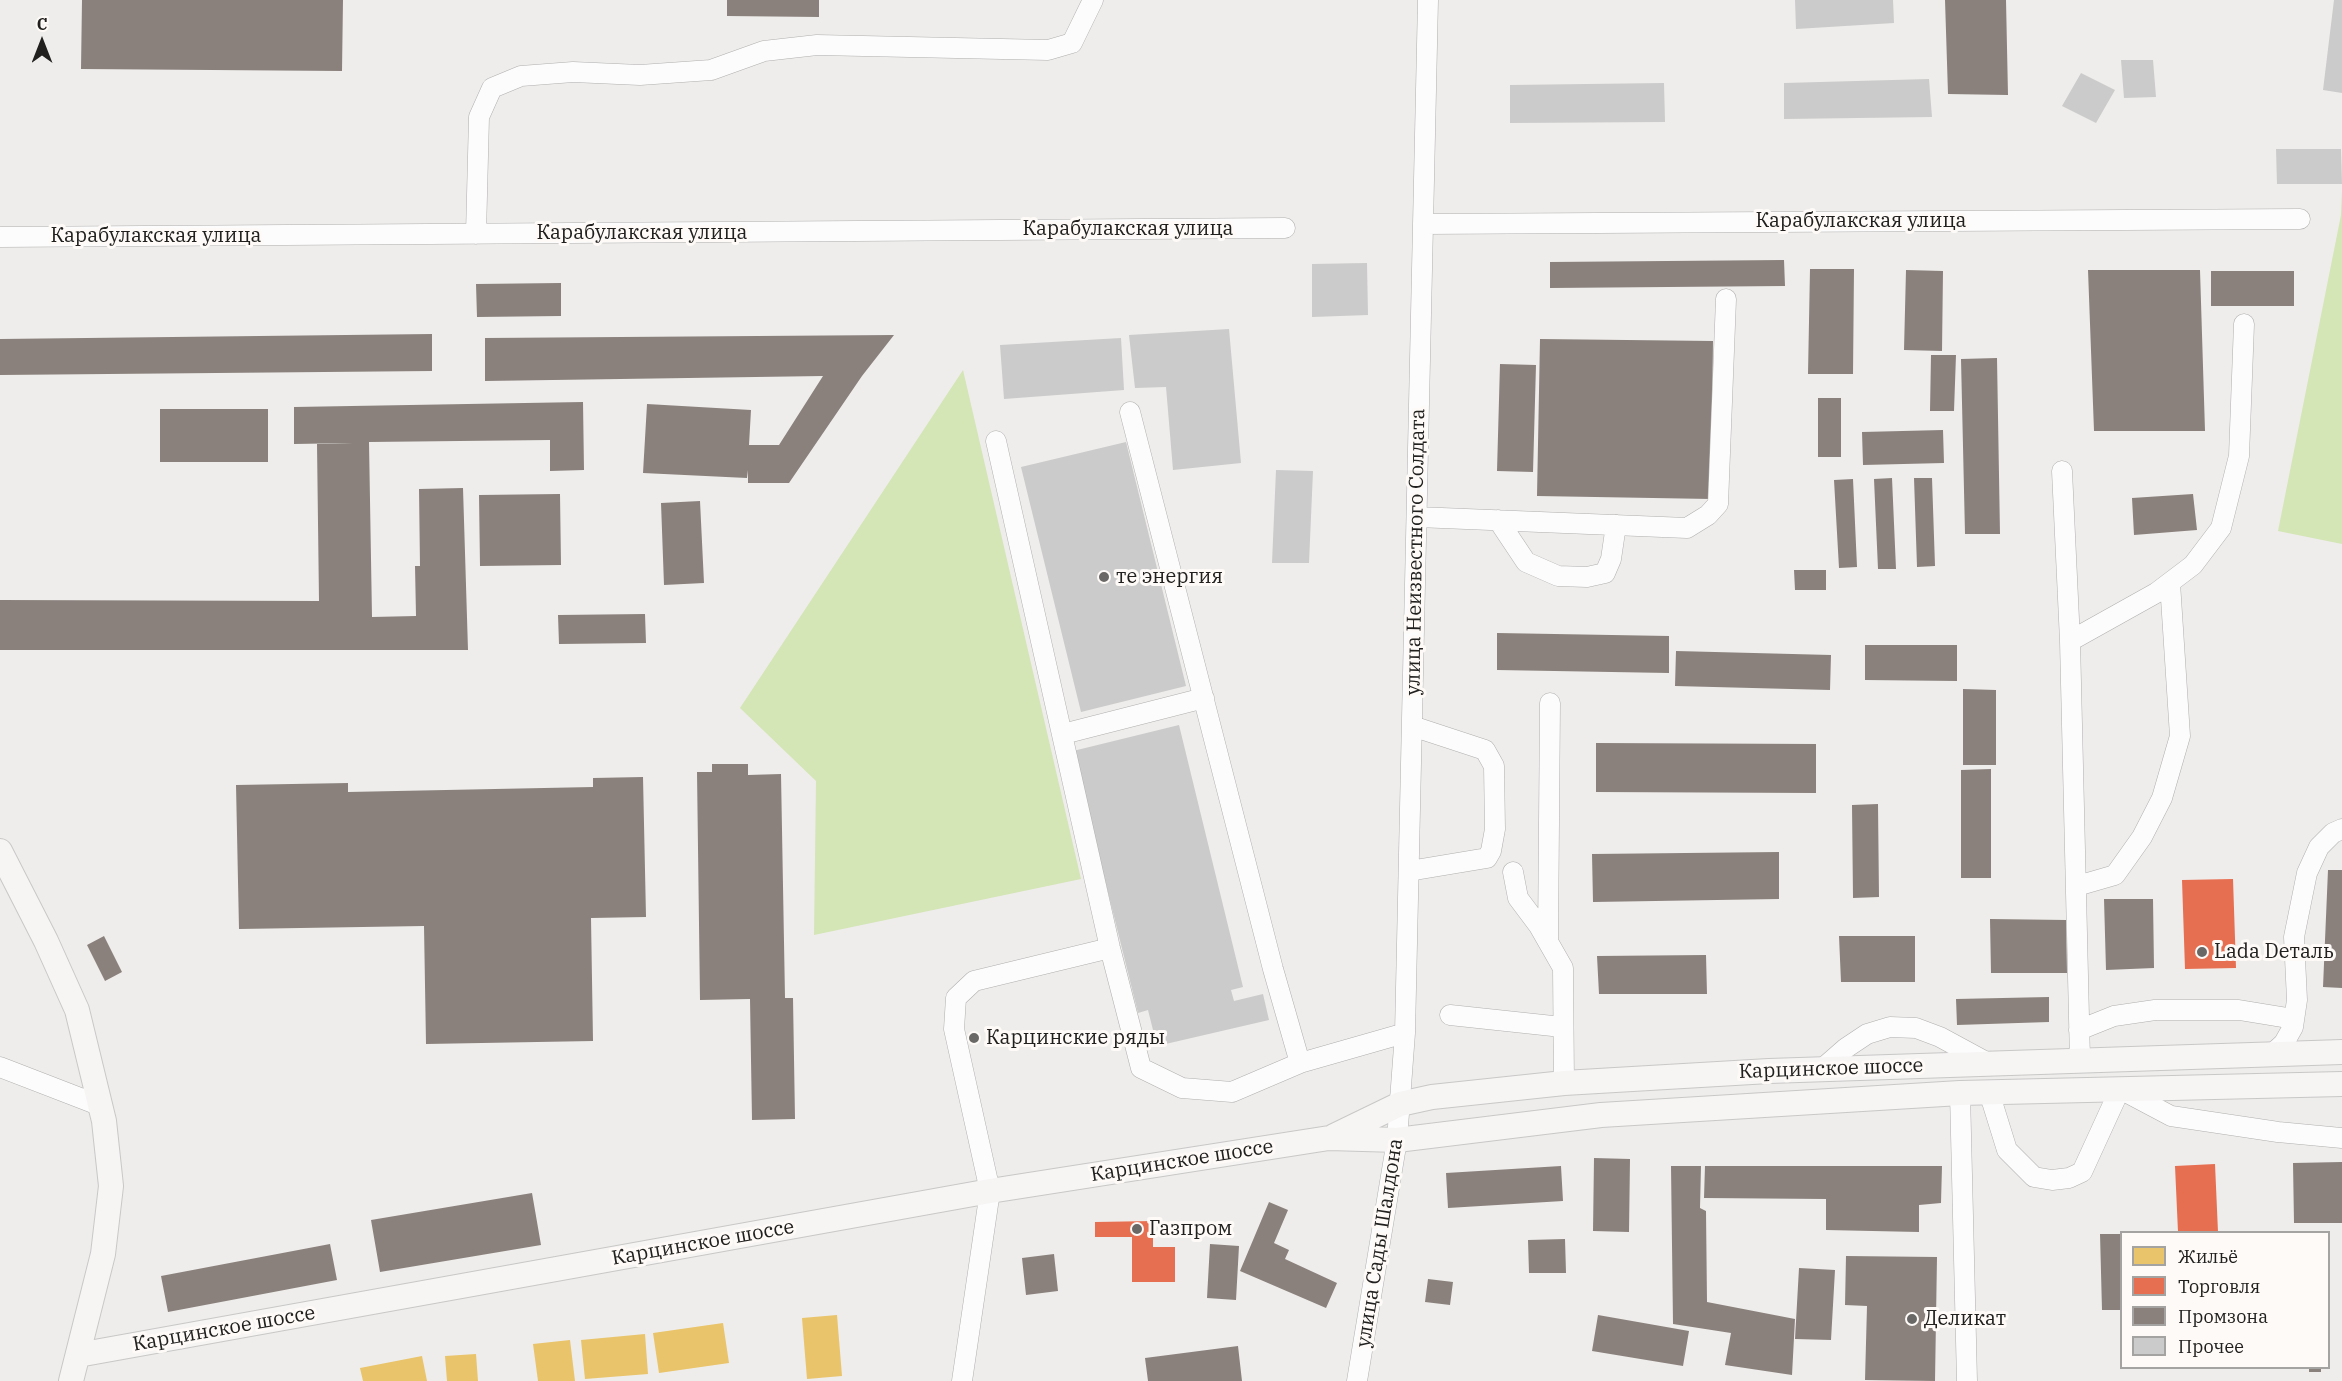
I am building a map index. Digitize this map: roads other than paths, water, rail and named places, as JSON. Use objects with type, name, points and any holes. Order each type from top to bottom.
[{"type":"main road","points":[[0,851],[46,941],[77,1010],[101,1106],[111,1186],[97,1286],[71,1381]]},
{"type":"main road","name":"Карцинское шоссе","points":[[1329,1138],[1400,1104],[1432,1096],[1564,1083],[1822,1069],[2342,1052]]},
{"type":"main road","name":"Карцинское шоссе","points":[[78,1355],[990,1191],[1329,1138],[1397,1140],[1601,1115],[1960,1093],[2342,1084]]},
{"type":"street","points":[[476,234],[479,117],[492,88],[521,76],[573,72],[640,75],[711,70],[764,51],[817,45],[1048,50],[1072,43],[1093,0]]},
{"type":"street","name":"улица Неизвестного Солдата","points":[[1400,1104],[1405,1033],[1428,0]]},
{"type":"street","name":"Карабулакская улица","points":[[1423,224],[2300,219]]},
{"type":"street","name":"Карабулакская улица","points":[[0,237],[1285,228]]},
{"type":"street","points":[[1417,517],[1687,528],[1708,515],[1718,504],[1726,299]]},
{"type":"street","points":[[2070,641],[2170,583],[2193,566],[2221,528],[2239,456],[2244,324]]},
{"type":"street","points":[[1130,412],[1273,969],[1300,1063]]},
{"type":"street","points":[[996,441],[1110,948],[1141,1068],[1182,1088],[1232,1092],[1300,1063],[1405,1033]]},
{"type":"street","points":[[2062,471],[2070,641],[2080,1060]]},
{"type":"street","points":[[1498,520],[1526,562],[1558,576],[1587,577],[1605,573],[1611,559],[1616,525]]},
{"type":"street","points":[[2077,886],[2115,875],[2142,837],[2162,798],[2180,736],[2170,583]]},
{"type":"street","points":[[1063,734],[1204,698]]},
{"type":"street","points":[[1548,940],[1550,703]]},
{"type":"street","points":[[1409,871],[1487,858],[1491,851],[1495,829],[1494,766],[1485,750],[1412,726]]},
{"type":"street","points":[[2272,1054],[2284,1043],[2293,1027],[2296,1000],[2294,937],[2298,906],[2307,873],[2319,847],[2333,833],[2342,829]]},
{"type":"street","points":[[1513,872],[1518,898],[1548,940],[1563,968],[1565,990],[1562,1027],[1564,1083]]},
{"type":"street","points":[[962,1381],[990,1191],[954,1029],[956,998],[974,981],[1110,948]]},
{"type":"street","points":[[2079,1030],[2114,1016],[2155,1010],[2239,1010],[2294,1019]]},
{"type":"street","points":[[1450,1016],[1562,1027]]},
{"type":"street","points":[[1822,1069],[1846,1047],[1867,1034],[1890,1027],[1916,1028],[1940,1037],[1988,1063]]},
{"type":"street","points":[[0,1067],[101,1106]]},
{"type":"street","points":[[1989,1092],[2007,1150],[2034,1177],[2052,1180],[2069,1178],[2082,1172],[2120,1089],[2171,1116],[2278,1132],[2342,1138]]},
{"type":"street","points":[[1960,1093],[1967,1381]]},
{"type":"street","name":"улица Сады Шалдона","points":[[1357,1381],[1397,1140],[1400,1104]]},
{"type":"place","name":"те энергия","points":[[1104,577]]},
{"type":"place","name":"Lada Dеталь","points":[[2202,952]]},
{"type":"place","name":"Карцинские ряды","points":[[974,1038]]},
{"type":"place","name":"Газпром","points":[[1137,1229]]},
{"type":"place","name":"Деликат","points":[[1912,1319]]}]
